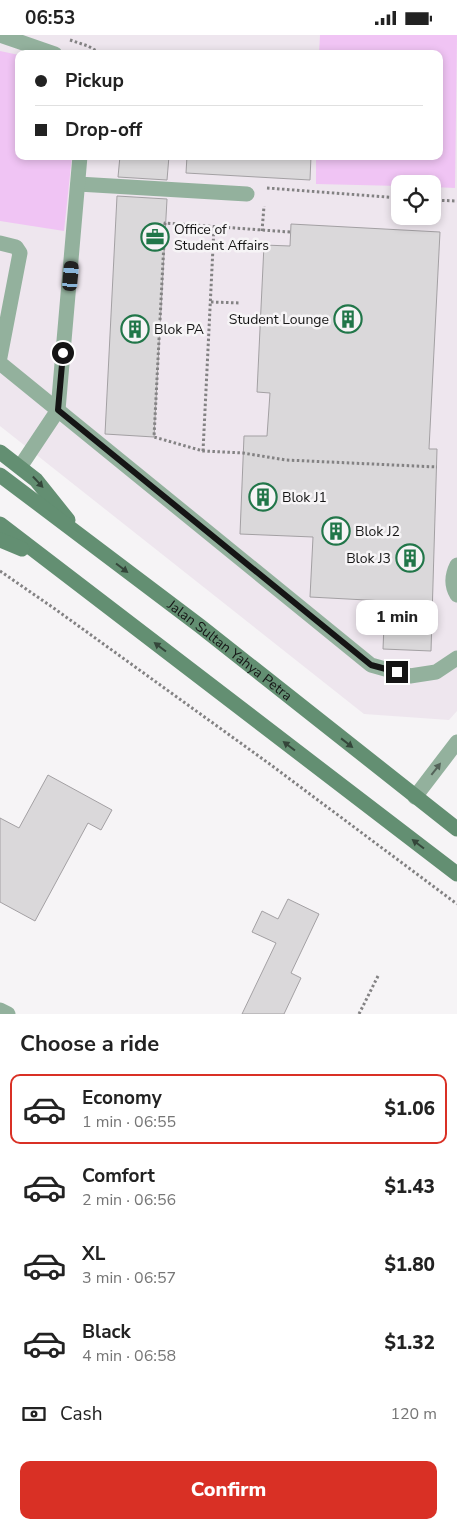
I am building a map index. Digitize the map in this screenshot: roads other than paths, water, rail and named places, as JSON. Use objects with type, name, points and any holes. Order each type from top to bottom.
[{"type":"main road","points":[[0,452],[36,480],[83,539]]},
{"type":"main road","name":"Jalan Sultan Yahya Petra","points":[[0,475],[200,626],[457,829]]},
{"type":"main road","points":[[0,524],[457,874]]},
{"type":"main road","points":[[0,539],[44,559]]},
{"type":"lane","points":[[0,35],[43,50]]},
{"type":"lane","points":[[20,467],[58,410],[80,160]]},
{"type":"lane","points":[[78,185],[248,195]]},
{"type":"lane","points":[[0,243],[16,247],[20,253],[0,357]]},
{"type":"lane","points":[[0,363],[371,665],[410,676],[436,672],[457,658]]},
{"type":"lane","points":[[457,565],[453,575],[453,584],[457,595]]},
{"type":"lane","points":[[415,797],[457,742]]},
{"type":"lane","points":[[0,1010],[8,1014]]},
{"type":"place","name":"Office of Student Affairs","points":[[155,237]]},
{"type":"place","name":"Student Lounge","points":[[348,319]]},
{"type":"place","name":"Blok PA","points":[[135,329]]},
{"type":"place","name":"Blok J1","points":[[263,497]]},
{"type":"place","name":"Blok J2","points":[[336,531]]},
{"type":"place","name":"Blok J3","points":[[410,558]]}]
